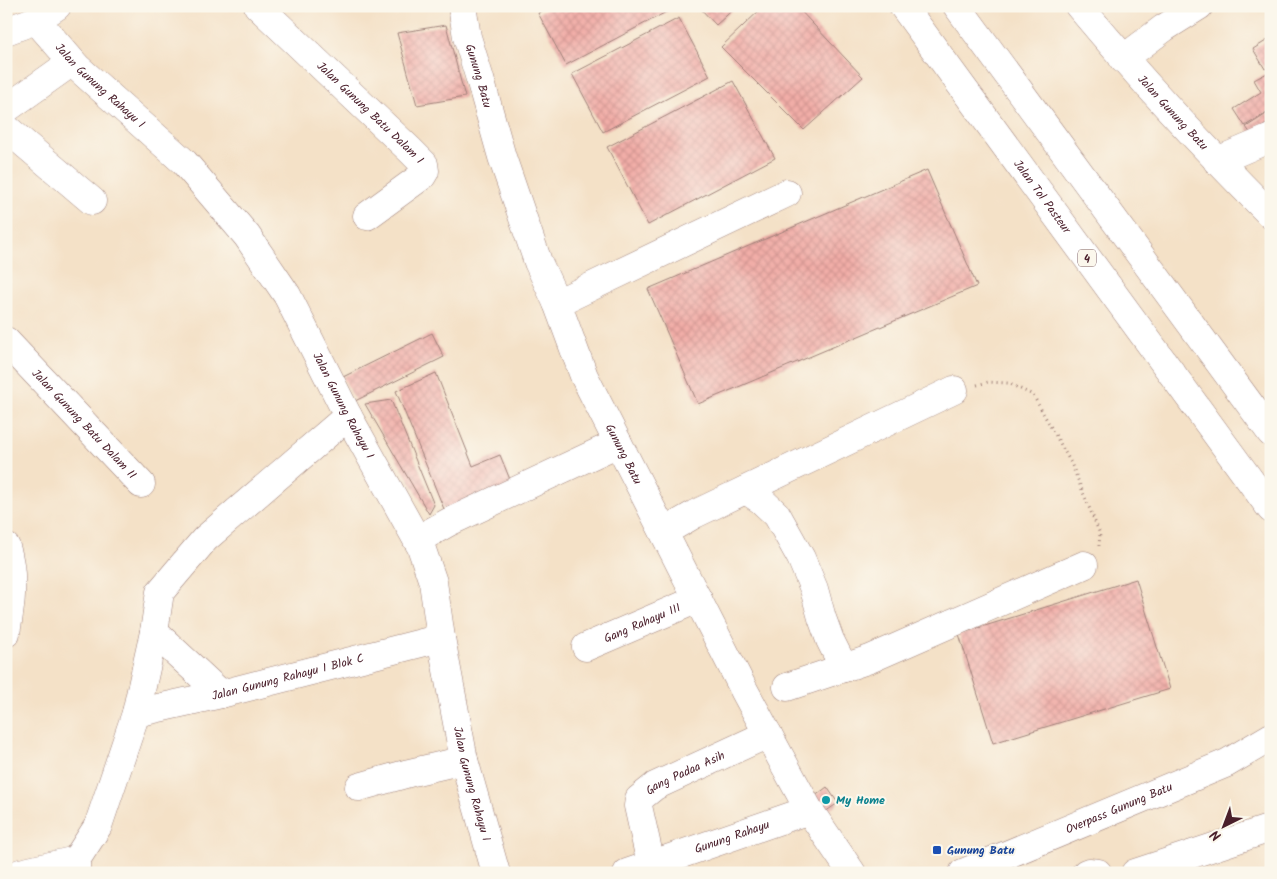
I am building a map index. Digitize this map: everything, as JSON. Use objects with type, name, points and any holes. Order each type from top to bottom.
[{"type":"main road","name":"Jalan Gunung Batu Dalam I","points":[[258,6],[424,164],[425,171],[422,176],[367,216]]},
{"type":"main road","name":"Gunung Batu","points":[[462,6],[467,37],[502,157],[538,262],[557,303],[584,376],[744,690],[809,810],[852,873]]},
{"type":"main road","name":"Jalan Tol Pasteur","points":[[903,6],[1271,509]]},
{"type":"main road","points":[[957,6],[1271,433]]},
{"type":"main road","name":"Jalan Gunung Batu","points":[[1079,6],[1123,59],[1217,161],[1271,215]]},
{"type":"main road","points":[[1123,59],[1164,28],[1199,6]]},
{"type":"main road","points":[[6,31],[47,13]]},
{"type":"main road","name":"Jalan Gunung Rahayu I","points":[[47,13],[72,62],[184,162],[247,236],[286,295],[348,416],[421,547],[433,582],[440,638],[464,760],[496,873]]},
{"type":"main road","points":[[6,109],[72,62]]},
{"type":"main road","points":[[6,128],[92,201]]},
{"type":"main road","points":[[1217,161],[1271,138]]},
{"type":"main road","points":[[557,303],[787,193]]},
{"type":"main road","name":"Jalan Gunung Batu Dalam II","points":[[6,341],[141,484]]},
{"type":"main road","points":[[664,532],[694,514],[954,390]]},
{"type":"main road","points":[[20,873],[76,866],[98,826],[136,713],[154,632],[160,592],[205,539],[348,416]]},
{"type":"main road","points":[[417,540],[449,522],[618,443]]},
{"type":"main road","points":[[746,490],[761,500],[777,515],[798,552],[814,589],[830,640],[844,668]]},
{"type":"main road","points":[[6,548],[11,575],[6,634]]},
{"type":"main road","points":[[787,687],[870,659],[1084,565]]},
{"type":"main road","name":"Gang Rahayu III","points":[[586,647],[698,598]]},
{"type":"main road","points":[[154,632],[221,694]]},
{"type":"main road","name":"Jalan Gunung Rahayu I Blok C","points":[[136,713],[221,694],[440,638]]},
{"type":"main road","name":"Gang Padaa Asih","points":[[635,870],[639,799],[655,786],[768,734]]},
{"type":"main road","name":"Overpass Gunung Batu","points":[[964,872],[1227,763],[1271,737]]},
{"type":"main road","points":[[359,787],[464,760]]},
{"type":"main road","name":"Gunung Rahayu","points":[[635,870],[809,810]]},
{"type":"main road","points":[[1136,873],[1271,828]]},
{"type":"main road","points":[[1086,873],[1098,873]]},
{"type":"path","points":[[954,390],[988,382],[1008,383],[1033,395],[1070,463],[1100,534],[1099,549],[1094,557],[1084,565]]},
{"type":"building","points":[[551,6],[668,6],[670,10],[566,65],[538,13]]},
{"type":"building","points":[[698,6],[737,6],[716,25]]},
{"type":"building","points":[[764,6],[796,6],[863,77],[804,130],[721,47]]},
{"type":"building","points":[[679,18],[710,76],[603,132],[572,74]]},
{"type":"building","points":[[446,25],[465,97],[417,105],[397,33]]},
{"type":"building","points":[[1271,38],[1271,66],[1265,69],[1253,49]]},
{"type":"building","points":[[1271,71],[1271,110],[1245,126],[1234,109],[1261,92],[1254,80]]},
{"type":"building","points":[[733,81],[775,158],[648,225],[607,147]]},
{"type":"building","points":[[1271,111],[1271,121],[1251,134],[1246,127]]},
{"type":"building","points":[[927,170],[977,286],[698,404],[648,289]]},
{"type":"building","points":[[432,333],[444,357],[355,401],[343,377]]},
{"type":"building","points":[[436,373],[473,466],[500,455],[513,487],[446,514],[396,391]]},
{"type":"building","points":[[391,400],[434,505],[429,514],[365,404]]},
{"type":"building","points":[[1136,579],[1170,689],[993,743],[959,634]]},
{"type":"building","name":"My Home","points":[[827,787],[838,803],[825,812],[814,797]]},
{"type":"place","name":"My Home","points":[[826,800]]},
{"type":"place","name":"Gunung Batu","points":[[937,850]]}]
